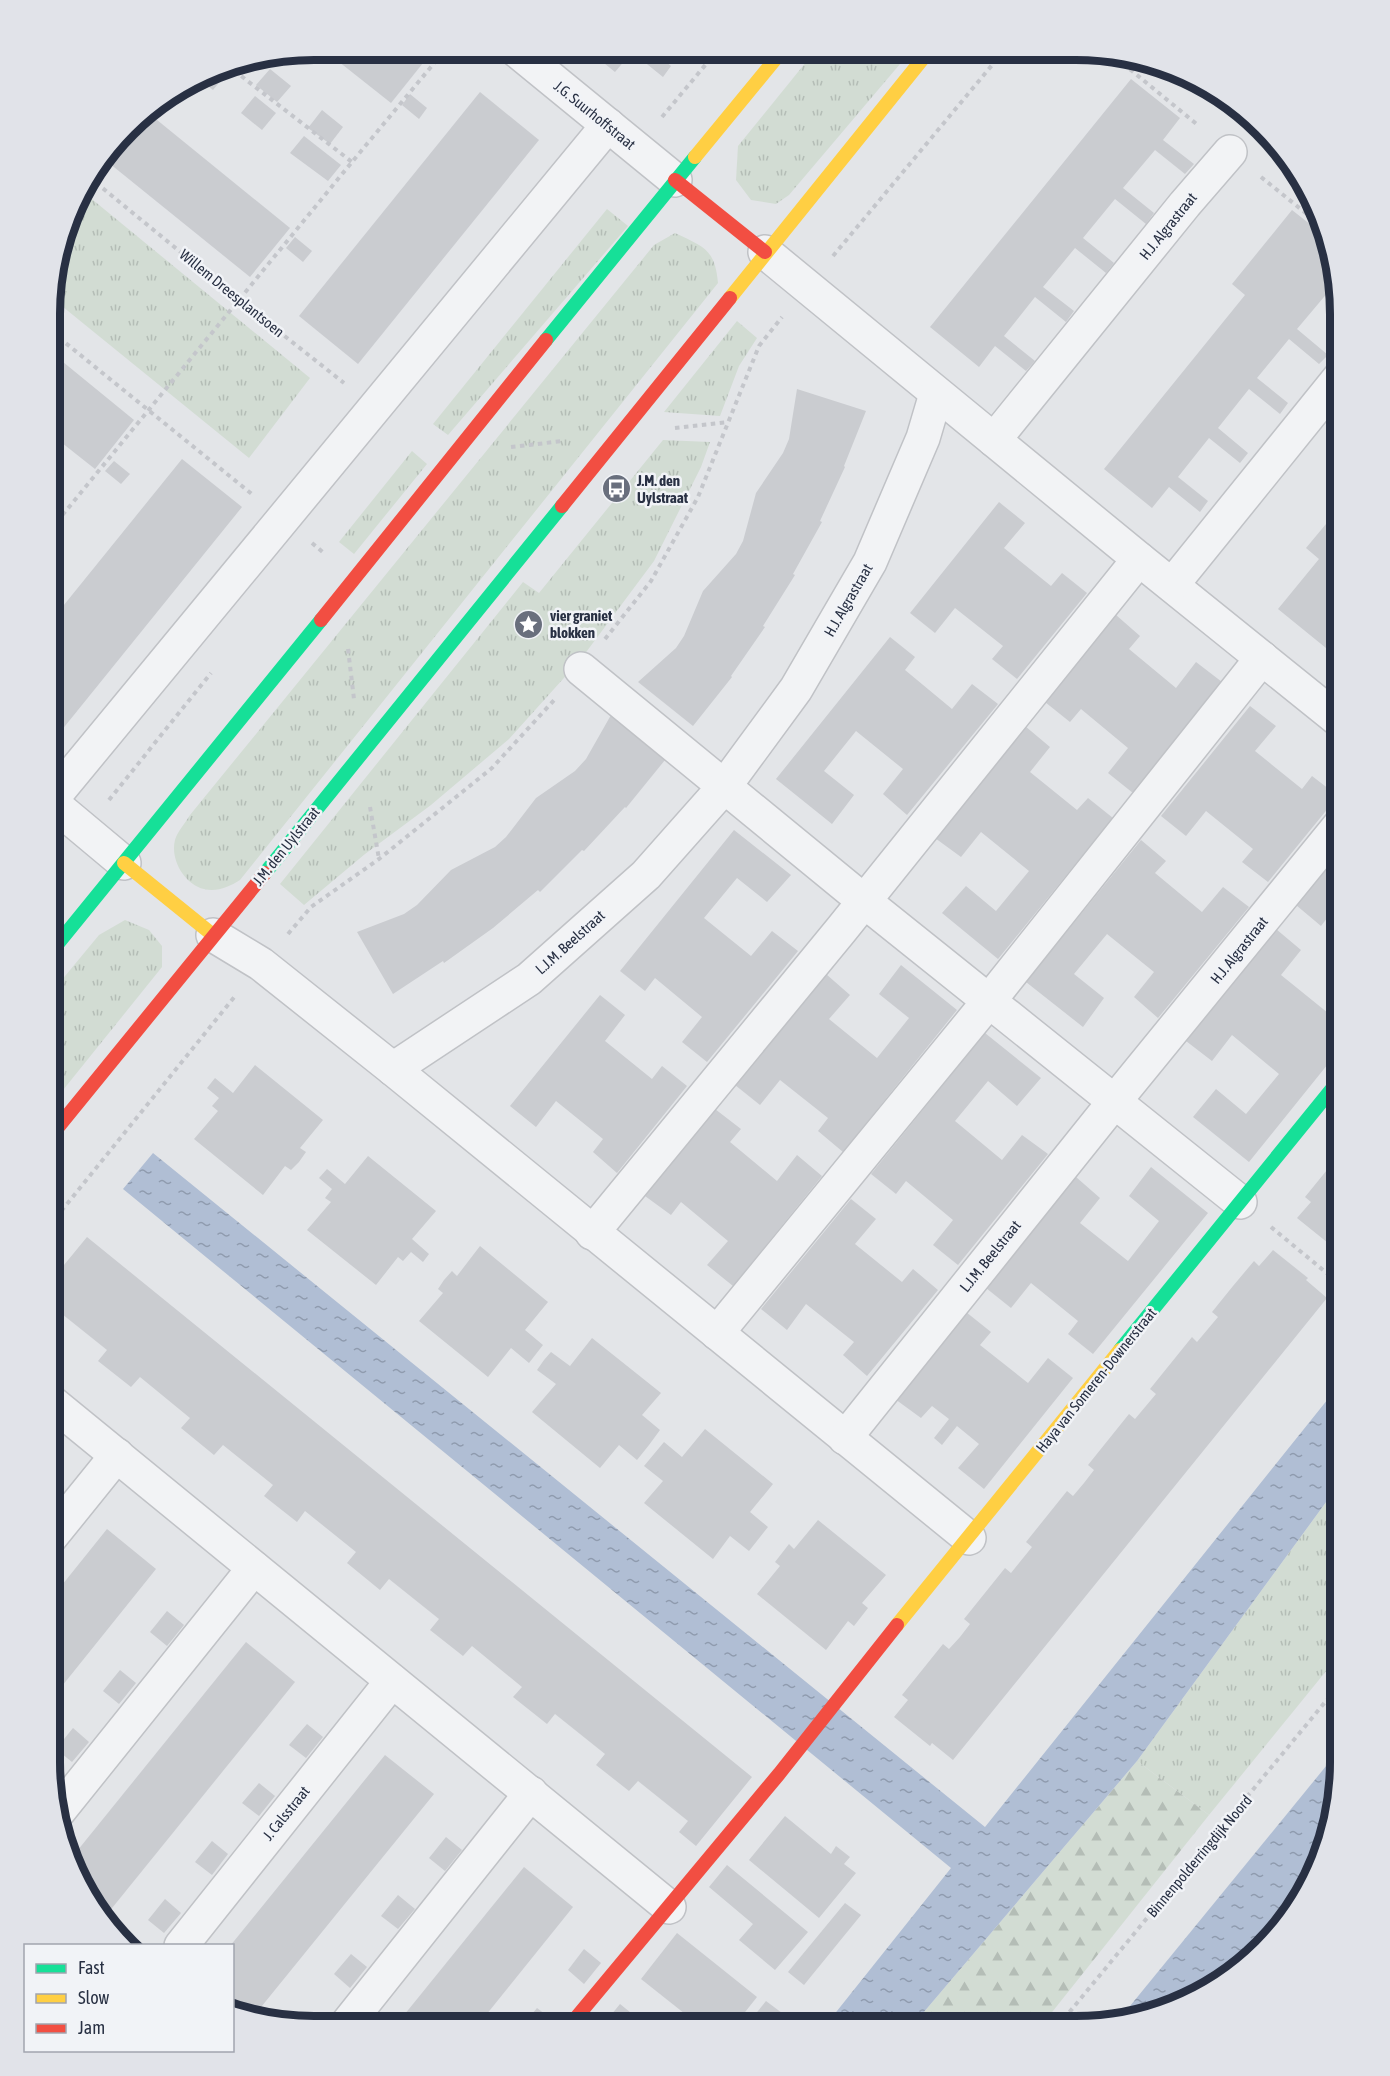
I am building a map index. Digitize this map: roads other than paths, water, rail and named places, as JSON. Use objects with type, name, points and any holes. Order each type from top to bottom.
[{"type":"street","name":"J.G. Suurhoffstraat","points":[[528,60],[675,180]]},
{"type":"street","points":[[60,941],[775,60]]},
{"type":"street","name":"J.M. den Uylstraat","points":[[60,1126],[922,60]]},
{"type":"street","points":[[60,790],[608,125]]},
{"type":"street","name":"H.J. Algrastraat","points":[[994,440],[1185,204],[1230,152]]},
{"type":"street","points":[[675,180],[809,286],[936,394],[1330,713]]},
{"type":"street","points":[[1172,585],[1330,389]]},
{"type":"street","name":"H.J. Algrastraat","points":[[724,787],[796,689],[870,561],[923,438],[936,394]]},
{"type":"street","points":[[592,1233],[864,901],[1139,559]]},
{"type":"street","points":[[717,1334],[1010,975],[1262,658]]},
{"type":"street","points":[[581,669],[864,901],[1240,1202]]},
{"type":"street","name":"L.J.M. Beelstraat","points":[[393,1069],[529,978],[646,875],[724,787]]},
{"type":"street","points":[[60,809],[213,935],[261,964],[393,1069],[969,1538]]},
{"type":"street","name":"H.J. Algrastraat","points":[[1137,1076],[1330,837]]},
{"type":"street","name":"L.J.M. Beelstraat","points":[[845,1438],[1137,1076]]},
{"type":"street","name":"Haya van Someren-Downerstraat","points":[[669,1907],[1330,1091]]},
{"type":"street","points":[[60,1409],[669,1907],[578,2016]]},
{"type":"street","points":[[60,1526],[117,1455]]},
{"type":"street","points":[[64,1805],[254,1568]]},
{"type":"street","name":"J. Calsstraat","points":[[183,1944],[392,1681]]},
{"type":"street","points":[[353,2016],[531,1793]]},
{"type":"water","points":[[153,1153],[985,1827],[1330,1396],[1330,1497],[1137,1761],[920,2016],[833,2016],[951,1868],[123,1189]]},
{"type":"water","points":[[1330,1761],[1328,1795],[1317,1844],[1296,1889],[1278,1917],[1256,1942],[1231,1964],[1203,1982],[1158,2003],[1126,2011]]},
{"type":"place","name":"J.M. den Uylstraat","points":[[616,489]]},
{"type":"place","name":"vier graniet blokken","points":[[529,624]]}]
